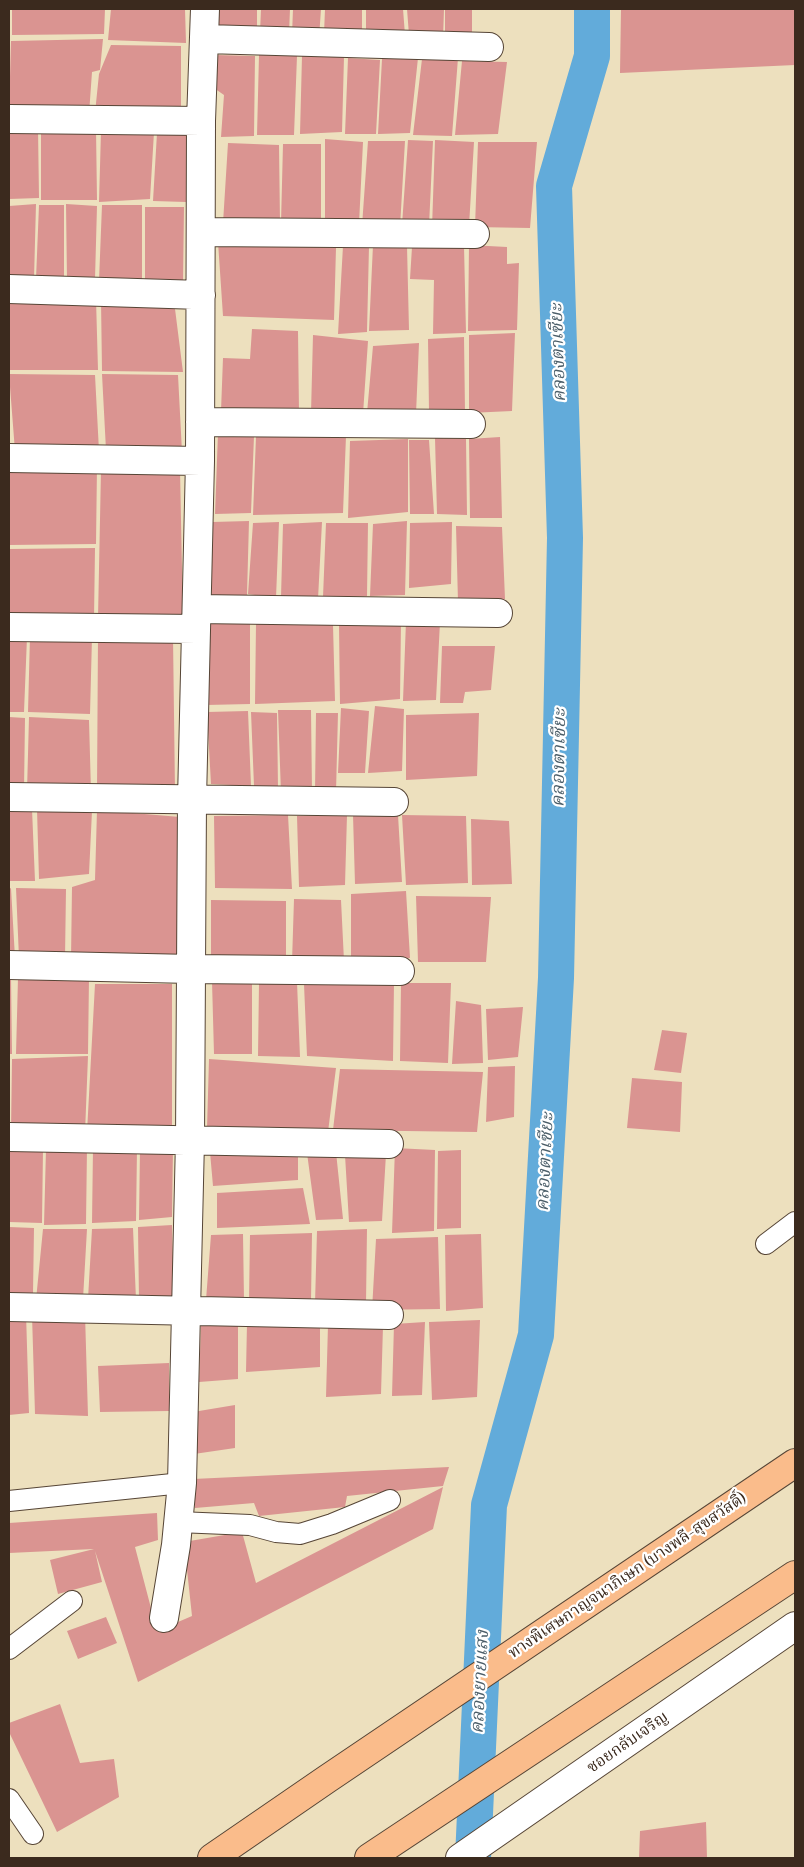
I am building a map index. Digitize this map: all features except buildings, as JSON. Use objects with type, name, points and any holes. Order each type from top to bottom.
[{"type":"highway","name":"ทางพิเศษกาญจนาภิเษก (บางพลี-สุขสวัสดิ์)","points":[[212,1858],[795,1462]]},
{"type":"highway","points":[[369,1858],[795,1575]]},
{"type":"street","points":[[164,1618],[182,1483],[190,1140],[192,800],[200,461],[201,121],[205,9]]},
{"type":"street","points":[[205,39],[489,47]]},
{"type":"street","points":[[9,119],[201,121]]},
{"type":"street","points":[[201,232],[475,234]]},
{"type":"street","points":[[9,289],[201,295]]},
{"type":"street","points":[[200,422],[471,424]]},
{"type":"street","points":[[9,458],[200,461]]},
{"type":"street","points":[[9,627],[196,619],[498,613]]},
{"type":"street","points":[[9,798],[394,802]]},
{"type":"street","points":[[9,965],[400,972]]},
{"type":"street","points":[[9,1137],[389,1144]]},
{"type":"street","points":[[9,1307],[389,1315]]},
{"type":"street","name":"ซอยกลับเจริญ","points":[[460,1858],[795,1626]]},
{"type":"lane","points":[[766,1244],[795,1222]]},
{"type":"lane","points":[[9,1501],[182,1483]]},
{"type":"lane","points":[[178,1522],[250,1526],[276,1532],[300,1534],[332,1524],[390,1500]]},
{"type":"lane","points":[[9,1649],[72,1601]]},
{"type":"lane","points":[[9,1799],[33,1834]]},
{"type":"waterway","name":"คลองตาเซียะ","points":[[473,1858],[489,1505],[536,1335],[556,978],[565,538],[554,186],[592,56],[592,9]]},
{"type":"water label","name":"คลองยายแสง","points":[[481,1682]]}]
